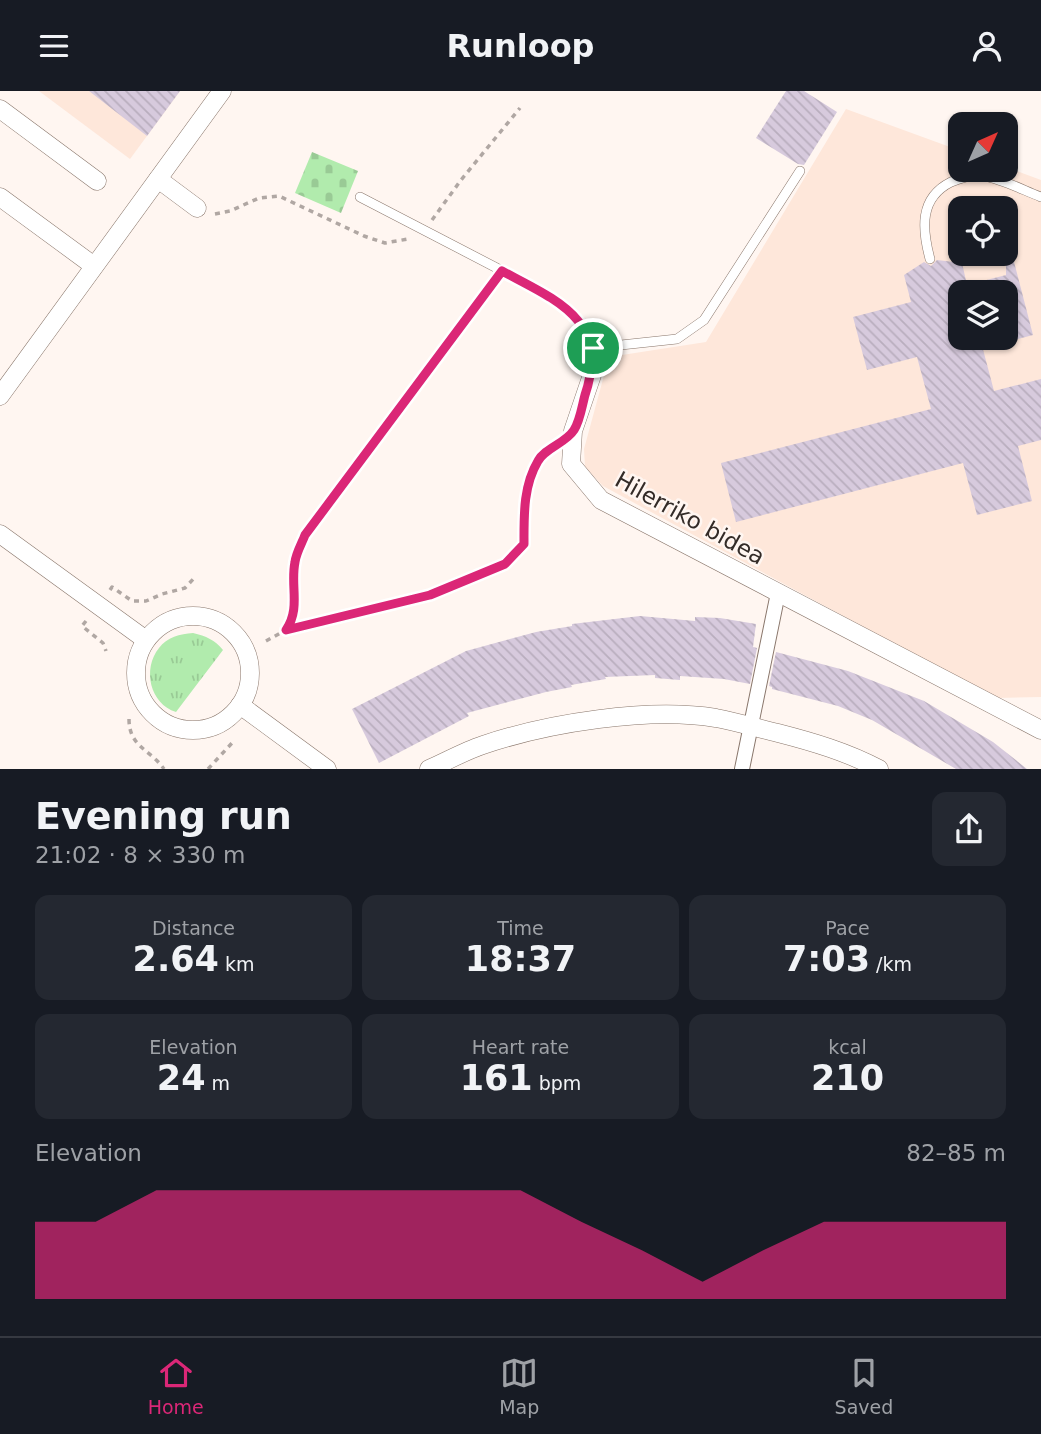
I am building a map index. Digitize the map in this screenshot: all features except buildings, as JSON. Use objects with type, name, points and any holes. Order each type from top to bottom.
[{"type":"street","points":[[0,396],[222,91]]},
{"type":"street","points":[[0,109],[97,181]]},
{"type":"street","points":[[158,179],[197,208]]},
{"type":"street","points":[[0,197],[94,266]]},
{"type":"street","name":"Hilerriko bidea","points":[[593,348],[592,375],[573,431],[571,464],[601,500],[1041,730]]},
{"type":"street","points":[[0,534],[146,640]]},
{"type":"street","points":[[742,769],[778,593]]},
{"type":"street","points":[[191,616],[209,618],[225,626],[238,638],[247,654],[250,671],[248,689],[240,705],[228,718],[203,729],[177,728],[161,720],[148,708],[139,692],[136,674],[138,657],[146,640],[158,627],[174,619],[191,616]]},
{"type":"street","points":[[240,705],[327,769]]},
{"type":"street","points":[[429,769],[481,745],[548,727],[603,719],[665,715],[714,718],[806,740],[861,759],[879,769]]},
{"type":"lane","points":[[360,197],[563,305],[589,337],[593,348],[677,339],[704,320],[800,171]]},
{"type":"lane","points":[[930,259],[923,234],[924,220],[929,201],[944,186],[961,177],[983,176],[1041,197]]},
{"type":"path","points":[[286,630],[293,620],[295,562],[305,535],[502,271]]},
{"type":"path","points":[[265,641],[286,630],[430,595],[505,564],[524,544],[527,487],[538,459],[573,431]]},
{"type":"path","points":[[129,719],[132,737],[159,761],[164,769]]},
{"type":"path","points":[[208,769],[232,743]]},
{"type":"shaded area","points":[[39,91],[180,91],[130,159]]},
{"type":"shaded area","points":[[846,109],[948,146],[948,182],[1018,182],[1018,171],[1041,180],[1041,697],[995,698],[603,486],[585,467],[584,449],[609,357],[706,342]]},
{"type":"green space","points":[[312,152],[358,171],[341,213],[295,193]]},
{"type":"green space","points":[[193,633],[210,639],[223,650],[176,712],[160,702],[155,694],[151,685],[151,666],[154,656],[166,641]]},
{"type":"route","points":[[502,271],[563,305],[589,337],[593,348],[592,375],[573,431],[538,459],[527,487],[524,544],[505,564],[430,595],[286,630],[293,620],[295,562],[305,535],[502,271]]}]
